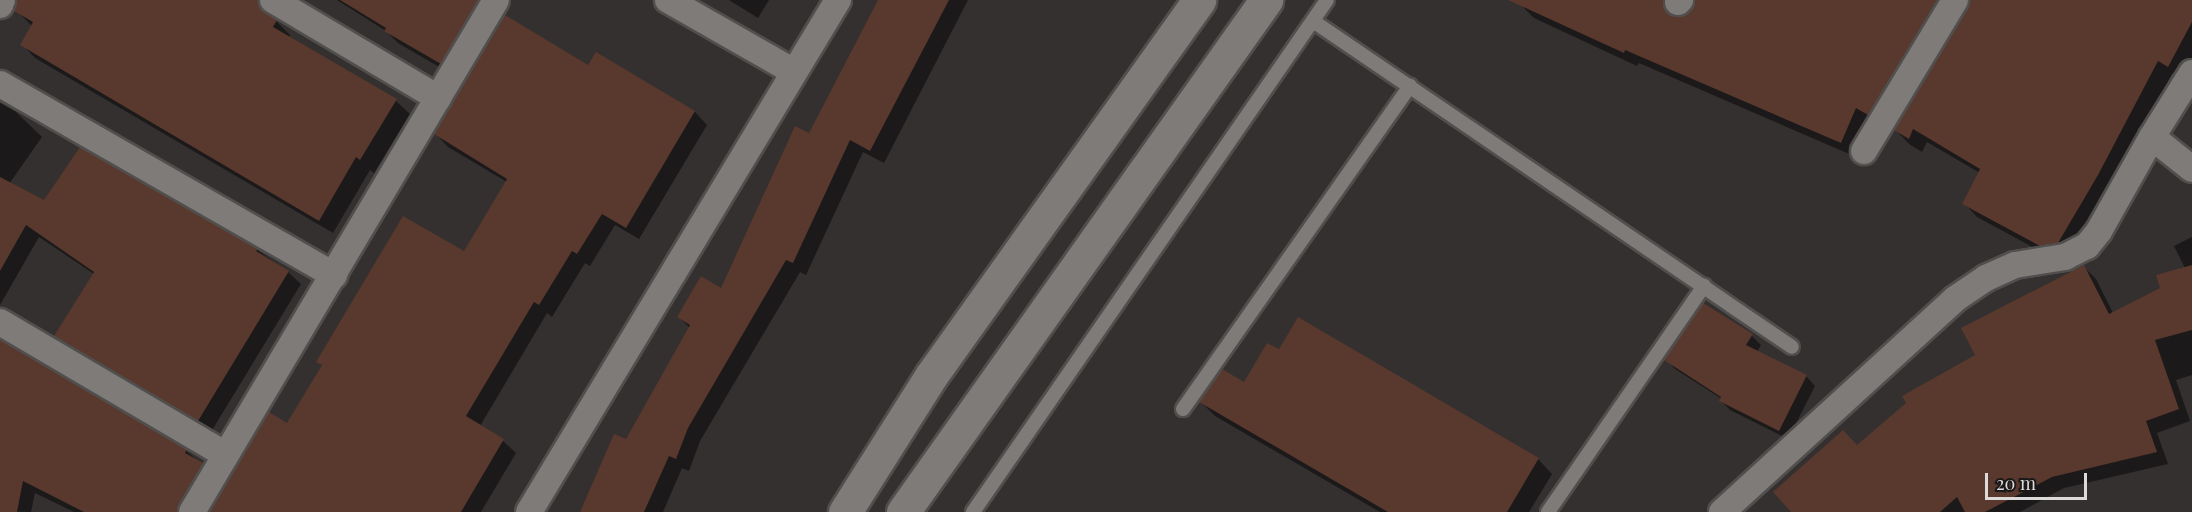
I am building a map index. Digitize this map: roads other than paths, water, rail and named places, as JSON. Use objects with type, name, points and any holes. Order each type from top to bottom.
[{"type":"main road","points":[[845,512],[931,376],[1199,0]]},
{"type":"main road","points":[[904,512],[1266,0]]},
{"type":"street","points":[[0,5],[2,0]]},
{"type":"street","points":[[273,0],[438,98]]},
{"type":"street","points":[[192,512],[496,0]]},
{"type":"street","points":[[668,0],[794,72]]},
{"type":"street","points":[[529,512],[838,0]]},
{"type":"street","points":[[1864,151],[1955,0]]},
{"type":"street","points":[[1722,512],[1955,299],[1986,278],[2015,265],[2065,257],[2087,246],[2099,231],[2152,137],[2192,73]]},
{"type":"street","points":[[0,84],[334,275]]},
{"type":"street","points":[[2152,137],[2192,169]]},
{"type":"street","points":[[0,322],[226,455]]},
{"type":"lane","points":[[973,512],[1327,0]]},
{"type":"lane","points":[[1314,21],[1792,347]]},
{"type":"lane","points":[[1183,409],[1410,86]]},
{"type":"lane","points":[[1548,512],[1704,286]]}]
